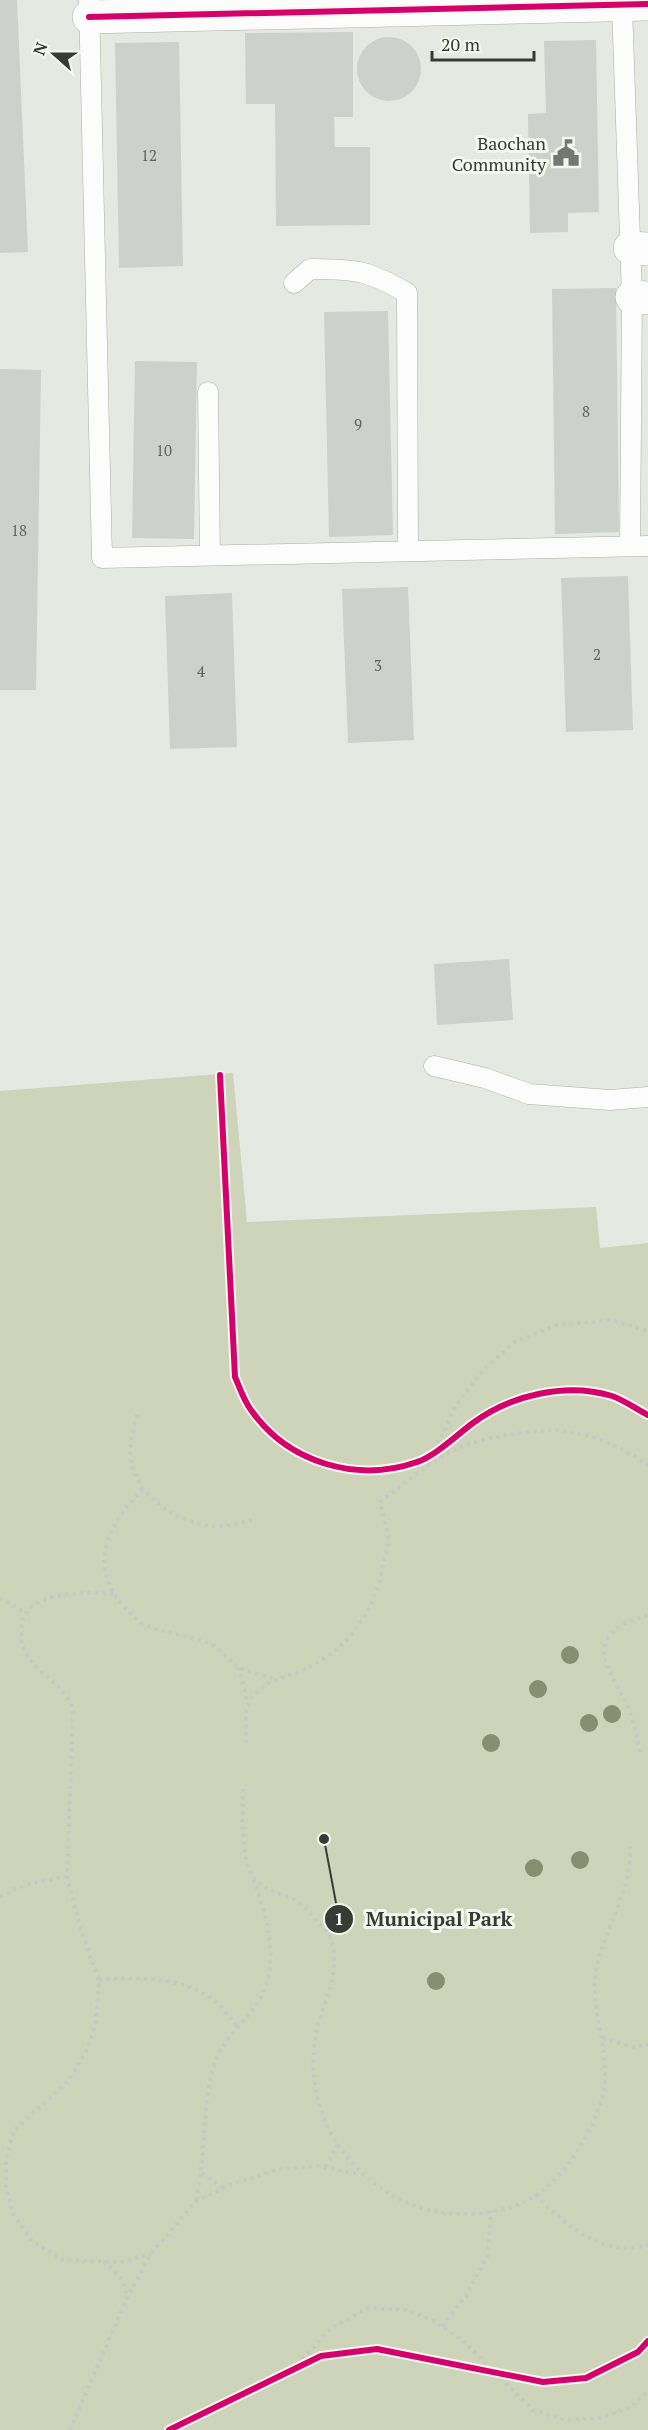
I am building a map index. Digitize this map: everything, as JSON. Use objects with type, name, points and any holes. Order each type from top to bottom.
[{"type":"street","points":[[89,9],[635,4]]},
{"type":"lane","points":[[89,9],[102,558],[639,545],[640,297],[635,4]]},
{"type":"lane","points":[[294,283],[310,269],[355,269],[377,275],[407,293],[408,550]]},
{"type":"lane","points":[[208,392],[210,555]]},
{"type":"lane","points":[[434,1066],[485,1078],[529,1094],[610,1100],[648,1097]]},
{"type":"path","points":[[427,1466],[457,1404],[484,1369],[515,1342],[556,1325],[612,1320],[648,1331]]},
{"type":"path","points":[[137,1414],[131,1435],[131,1462],[143,1489],[179,1517],[212,1526],[252,1520]]},
{"type":"path","points":[[248,1704],[257,1691],[274,1679],[302,1670],[324,1658],[347,1641],[364,1620],[379,1587],[388,1539],[380,1502],[427,1466],[457,1448],[502,1435],[563,1430],[603,1441],[648,1466]]},
{"type":"path","points":[[419,1462],[445,1443]]},
{"type":"path","points":[[143,1489],[123,1508],[111,1530],[104,1558],[107,1582],[113,1594],[131,1616],[147,1625],[211,1645],[239,1666],[274,1679]]},
{"type":"path","points":[[113,1594],[64,1594],[43,1601],[26,1613],[21,1626],[22,1647],[30,1660],[66,1692],[73,1709],[67,1877],[81,1930],[99,1980],[96,2022],[86,2052],[69,2080],[14,2131],[6,2158],[6,2186],[13,2214],[32,2241],[63,2260],[121,2262],[151,2254]]},
{"type":"path","points":[[0,1598],[26,1613]]},
{"type":"path","points":[[640,1752],[625,1701],[604,1659],[606,1642],[615,1630],[632,1618],[648,1615]]},
{"type":"path","points":[[239,1666],[248,1704],[246,1743]]},
{"type":"path","points":[[196,2201],[202,2172],[203,2116],[215,2063],[237,2027],[258,2003],[268,1974],[271,1937],[242,1836],[243,1789]]},
{"type":"path","points":[[70,2430],[128,2298],[151,2254],[196,2201],[223,2188],[275,2170],[326,2168],[349,2170],[388,2193],[438,2213],[476,2215],[536,2195],[564,2168],[584,2145],[596,2115],[605,2079],[603,2038],[594,1998],[596,1970],[627,1875],[631,1844]]},
{"type":"path","points":[[0,1897],[8,1891],[67,1877]]},
{"type":"path","points":[[252,1877],[269,1890],[301,1904],[329,1934],[334,1963],[331,1990],[317,2032],[313,2060],[316,2090],[324,2118],[338,2144],[361,2175]]},
{"type":"path","points":[[99,1980],[139,1976],[180,1984],[216,2002],[237,2027]]},
{"type":"path","points":[[603,2038],[633,2047],[648,2045]]},
{"type":"path","points":[[326,2168],[338,2144]]},
{"type":"path","points":[[202,2172],[223,2188]]},
{"type":"path","points":[[536,2195],[556,2216],[579,2234],[613,2247],[648,2245]]},
{"type":"path","points":[[442,2326],[466,2296],[487,2257],[491,2211]]},
{"type":"path","points":[[102,2262],[116,2272],[126,2287],[128,2298]]},
{"type":"path","points":[[292,2370],[330,2329],[368,2308],[405,2310],[442,2326],[462,2340],[533,2410],[564,2420],[598,2418],[628,2409],[648,2392]]},
{"type":"path","points":[[282,2375],[311,2361]]},
{"type":"path","points":[[486,2372],[514,2377]]},
{"type":"green space","points":[[233,1073],[247,1222],[596,1207],[600,1248],[648,1243],[648,2430],[0,2430],[0,1091]]},
{"type":"building","points":[[0,0],[17,0],[28,252],[0,253]]},
{"type":"building","points":[[353,32],[353,117],[334,117],[335,147],[370,147],[370,225],[276,226],[275,104],[246,104],[245,33]]},
{"type":"building","points":[[383,37],[395,37],[412,46],[419,57],[421,69],[419,81],[412,92],[395,101],[383,101],[371,96],[362,87],[357,75],[357,63],[362,51],[371,42]]},
{"type":"building","points":[[596,40],[599,212],[568,213],[568,232],[530,233],[528,114],[546,113],[544,41]]},
{"type":"building","points":[[179,42],[183,266],[119,268],[115,43]]},
{"type":"building","points":[[616,288],[619,532],[555,534],[552,289]]},
{"type":"building","points":[[388,311],[393,535],[329,537],[324,312]]},
{"type":"building","points":[[135,361],[197,362],[194,539],[132,538]]},
{"type":"building","points":[[0,369],[41,370],[36,690],[0,690]]},
{"type":"building","points":[[628,576],[633,730],[566,732],[561,578]]},
{"type":"building","points":[[408,587],[414,740],[348,743],[342,589]]},
{"type":"building","points":[[232,593],[237,747],[170,749],[165,596]]},
{"type":"building","points":[[509,959],[513,1020],[437,1025],[434,964]]},
{"type":"cycle path","points":[[89,17],[648,4]]},
{"type":"cycle path","points":[[220,1075],[235,1377],[251,1410],[266,1428],[284,1443],[325,1464],[348,1469],[371,1470],[394,1468],[424,1459],[488,1413],[522,1398],[540,1394],[576,1390],[594,1392],[612,1396],[648,1415]]},
{"type":"cycle path","points":[[169,2430],[321,2356],[377,2349],[543,2382],[586,2378],[638,2352],[648,2341]]},
{"type":"place","name":"Baochan Community","points":[[566,153]]},
{"type":"place","name":"Municipal Park","points":[[324,1839]]}]
